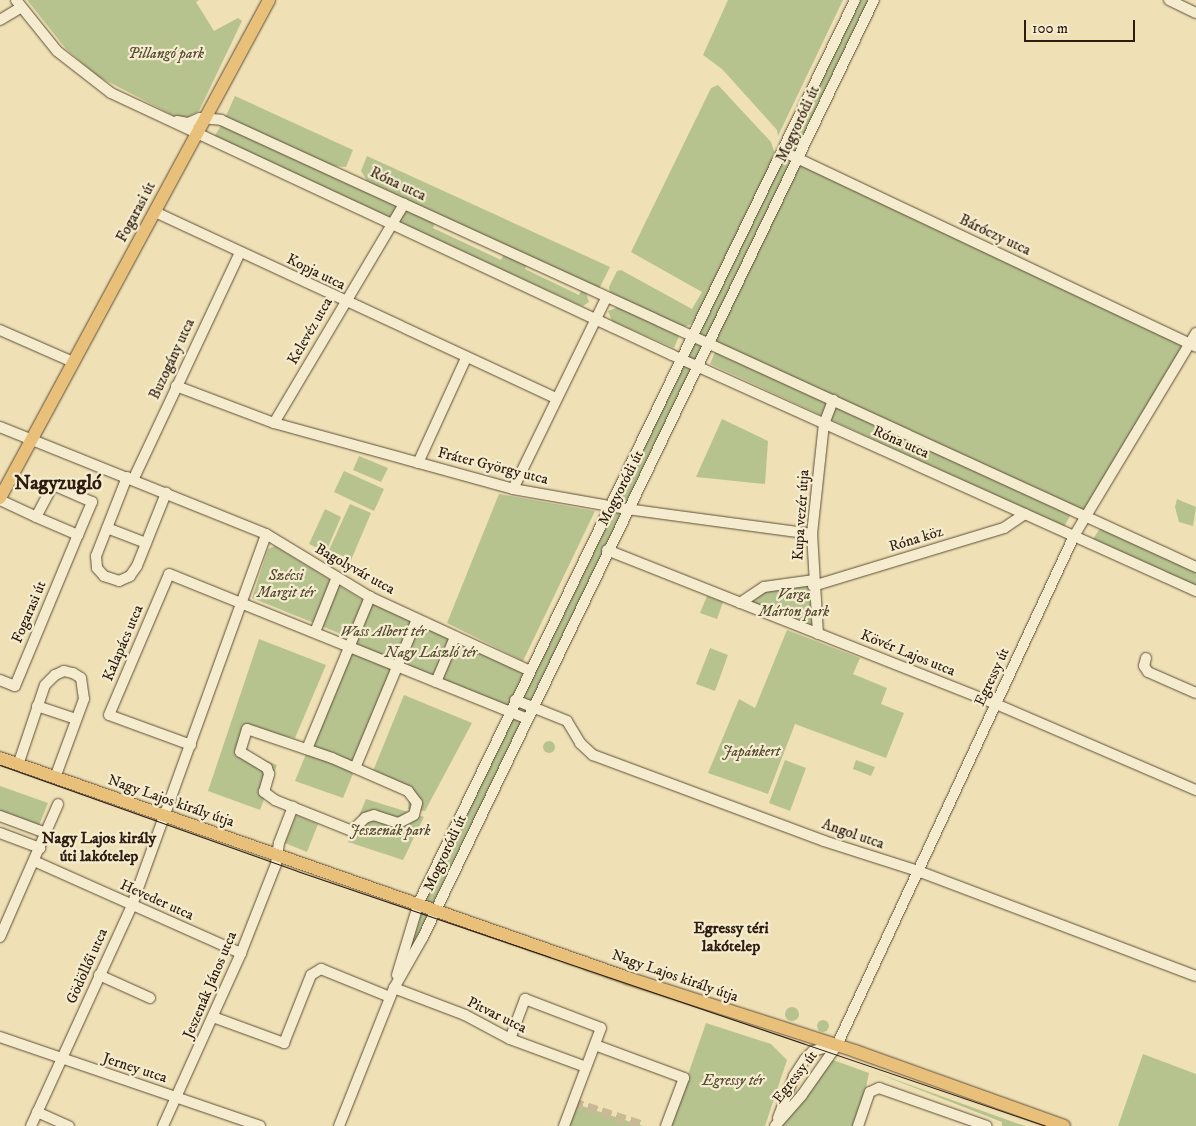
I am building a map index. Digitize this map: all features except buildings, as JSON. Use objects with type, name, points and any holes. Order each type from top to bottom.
[{"type":"main road","name":"Fogarasi út","points":[[0,499],[265,3]]},
{"type":"main road","name":"Nagy Lajos király útja","points":[[0,758],[419,902],[628,978],[837,1045],[1064,1126]]},
{"type":"street","name":"Mogyoródi út","points":[[339,1126],[392,992],[419,902],[509,712],[855,0]]},
{"type":"street","name":"Mogyoródi út","points":[[392,992],[436,908],[607,550],[699,366],[874,0]]},
{"type":"street","points":[[1169,0],[1196,13]]},
{"type":"street","points":[[0,20],[18,4]]},
{"type":"street","name":"Róna utca","points":[[18,4],[57,51],[96,83],[196,134],[681,359],[1196,591]]},
{"type":"street","name":"Róna utca","points":[[173,121],[188,123],[205,118],[221,120],[1196,567]]},
{"type":"street","name":"Báróczy utca","points":[[782,151],[1193,345]]},
{"type":"street","name":"Kelevéz utca","points":[[274,423],[390,224],[404,204]]},
{"type":"street","name":"Kopja utca","points":[[155,212],[345,302],[556,398]]},
{"type":"street","name":"Buzogány utca","points":[[130,478],[168,413],[176,386],[240,253]]},
{"type":"street","points":[[513,489],[594,319],[606,298]]},
{"type":"street","points":[[0,330],[73,362]]},
{"type":"street","name":"Egressy út","points":[[837,1045],[814,1051],[798,1069],[775,1126],[802,1095],[837,1045],[1074,536],[1193,345],[1196,333]]},
{"type":"street","points":[[418,463],[466,358]]},
{"type":"street","name":"Fráter György utca","points":[[176,386],[274,423],[513,489],[627,509],[812,534]]},
{"type":"street","name":"Kupa vezér útja","points":[[818,634],[813,583],[812,534],[824,424],[833,400]]},
{"type":"street","points":[[0,427],[30,440]]},
{"type":"street","name":"Bagolyvár utca","points":[[30,440],[130,478],[266,534],[370,597],[530,671]]},
{"type":"street","points":[[130,478],[96,556],[97,568],[104,576],[119,581],[130,576],[146,543],[166,493]]},
{"type":"street","name":"Fogarasi út","points":[[0,680],[15,686],[92,502],[53,485],[36,517]]},
{"type":"street","name":"Fogarasi út","points":[[0,499],[78,535]]},
{"type":"street","name":"Róna köz","points":[[740,603],[764,587],[813,583],[1004,528],[1025,514]]},
{"type":"street","points":[[107,528],[146,543]]},
{"type":"street","points":[[165,816],[266,534]]},
{"type":"street","name":"Kövér Lajos utca","points":[[607,550],[996,704],[1196,790]]},
{"type":"street","name":"Kalapács utca","points":[[191,745],[109,715],[169,574],[242,602]]},
{"type":"street","points":[[315,632],[337,577]]},
{"type":"street","points":[[307,749],[370,597]]},
{"type":"street","points":[[242,602],[527,719]]},
{"type":"street","points":[[355,768],[417,619]]},
{"type":"street","points":[[436,682],[454,637]]},
{"type":"street","points":[[1146,658],[1144,666],[1148,672],[1196,693]]},
{"type":"street","points":[[18,765],[37,706],[49,678],[64,671],[74,673],[81,678],[85,693],[55,778]]},
{"type":"street","name":"Angol utca","points":[[516,700],[567,721],[580,743],[593,755],[759,817],[918,871],[1196,976]]},
{"type":"street","points":[[37,706],[76,720]]},
{"type":"street","points":[[251,729],[355,768],[411,793],[417,803],[414,815],[398,823],[374,815],[365,818],[352,831],[274,800],[264,792],[269,774],[267,768],[240,752],[244,732],[251,729]]},
{"type":"street","points":[[0,937],[58,804]]},
{"type":"street","points":[[277,854],[293,808]]},
{"type":"street","points":[[0,816],[46,833]]},
{"type":"street","name":"Gödöllői utca","points":[[31,1126],[132,905],[165,816]]},
{"type":"street","points":[[0,833],[40,848]]},
{"type":"street","name":"Jeszenák János utca","points":[[163,1126],[241,953],[277,854]]},
{"type":"street","name":"Heveder utca","points":[[34,861],[241,953]]},
{"type":"street","name":"Pitvar utca","points":[[213,1017],[284,1043],[311,974],[321,969],[465,1015],[510,1040],[586,1067]]},
{"type":"street","points":[[99,975],[150,998]]},
{"type":"street","points":[[510,1040],[524,1000],[601,1028],[564,1126]]},
{"type":"street","name":"Jerney utca","points":[[0,1038],[260,1126]]},
{"type":"street","points":[[595,1045],[684,1078],[666,1126]]},
{"type":"street","points":[[858,1126],[870,1092],[879,1088],[987,1126]]},
{"type":"street","points":[[789,1090],[793,1098],[802,1095]]},
{"type":"street","points":[[37,1112],[69,1126]]},
{"type":"green space","name":"Pillangó park","points":[[27,0],[199,0],[196,2],[214,31],[238,18],[242,21],[199,111],[182,120],[99,77],[66,49]]},
{"type":"green space","points":[[728,0],[843,0],[778,136],[777,130],[722,69],[703,55]]},
{"type":"green space","points":[[855,0],[874,0],[798,159],[1189,344],[1086,516],[709,346],[394,988],[410,924]]},
{"type":"green space","points":[[718,85],[771,142],[775,154],[698,317],[690,325],[682,327],[610,293],[609,287],[617,271],[621,270],[692,309],[702,292],[631,252],[711,88]]},
{"type":"green space","points":[[235,96],[353,150],[346,167],[332,166],[225,118]]},
{"type":"green space","points":[[222,124],[436,220],[433,228],[501,260],[505,252],[527,263],[525,269],[579,295],[581,291],[586,293],[589,302],[583,306],[577,304],[214,137]]},
{"type":"green space","points":[[367,156],[610,267],[599,289],[367,181],[361,171]]},
{"type":"green space","points":[[618,307],[679,336],[674,348],[612,321],[608,311]]},
{"type":"green space","points":[[715,352],[1071,514],[1064,527],[710,364]]},
{"type":"green space","points":[[722,419],[768,441],[765,484],[696,477]]},
{"type":"green space","points":[[359,456],[388,468],[381,482],[353,470]]},
{"type":"green space","points":[[344,471],[384,489],[374,511],[334,492]]},
{"type":"green space","points":[[499,494],[595,511],[523,661],[447,623]]},
{"type":"green space","points":[[1177,499],[1196,507],[1193,526],[1179,522],[1175,507]]},
{"type":"green space","points":[[350,504],[371,513],[351,560],[329,550]]},
{"type":"green space","points":[[325,509],[341,517],[326,552],[309,544]]},
{"type":"green space","points":[[1101,527],[1196,571],[1196,586],[1093,539]]},
{"type":"green space","name":"Szécsi Margit tér","points":[[275,546],[366,602],[351,638],[252,598],[268,549]]},
{"type":"green space","name":"Varga Márton park","points":[[809,586],[813,627],[746,602],[766,590]]},
{"type":"green space","points":[[707,596],[723,602],[717,619],[700,613]]},
{"type":"green space","name":"Wass Albert tér","points":[[370,597],[417,619],[343,798],[295,781]]},
{"type":"green space","name":"Nagy László tér","points":[[418,621],[525,672],[508,709],[400,665]]},
{"type":"green space","name":"Japánkert","points":[[787,630],[860,658],[853,674],[887,688],[881,704],[904,713],[886,758],[795,724],[768,794],[708,773],[739,699],[755,708]]},
{"type":"green space","points":[[259,639],[326,665],[295,738],[248,729],[247,753],[277,765],[260,810],[208,791]]},
{"type":"green space","points":[[710,648],[728,655],[715,691],[696,684]]},
{"type":"green space","points":[[404,695],[472,723],[425,811],[408,809],[410,787],[373,771]]},
{"type":"green space","points":[[549,741],[555,747],[549,753],[543,747]]},
{"type":"green space","points":[[785,760],[806,768],[790,811],[769,803]]},
{"type":"green space","points":[[856,760],[875,767],[871,776],[853,769]]},
{"type":"green space","points":[[0,786],[48,803],[36,833],[0,820]]},
{"type":"green space","name":"Jeszenák park","points":[[366,799],[424,817],[403,860],[348,842]]},
{"type":"green space","points":[[296,815],[318,824],[307,852],[285,843]]},
{"type":"green space","points":[[789,1007],[795,1007],[799,1014],[795,1021],[789,1021],[785,1017],[785,1011]]},
{"type":"green space","points":[[821,1020],[825,1020],[829,1026],[825,1032],[821,1032],[817,1028],[817,1024]]},
{"type":"green space","name":"Egressy tér","points":[[706,1023],[771,1044],[787,1060],[765,1126],[670,1126]]},
{"type":"green space","points":[[1143,1054],[1196,1074],[1196,1126],[1118,1126]]},
{"type":"green space","points":[[833,1060],[869,1073],[858,1126],[780,1126]]},
{"type":"green space","points":[[874,1072],[1026,1126],[1002,1126],[1002,1122]]},
{"type":"green space","points":[[573,1103],[643,1126],[564,1126]]},
{"type":"tunnel","points":[[573,1103],[643,1126]]},
{"type":"tram line","points":[[0,765],[297,871],[1046,1126]]},
{"type":"district","name":"Nagyzugló","points":[[58,483]]},
{"type":"district","name":"Nagy Lajos király úti lakótelep","points":[[99,847]]},
{"type":"district","name":"Egressy téri lakótelep","points":[[731,937]]}]
